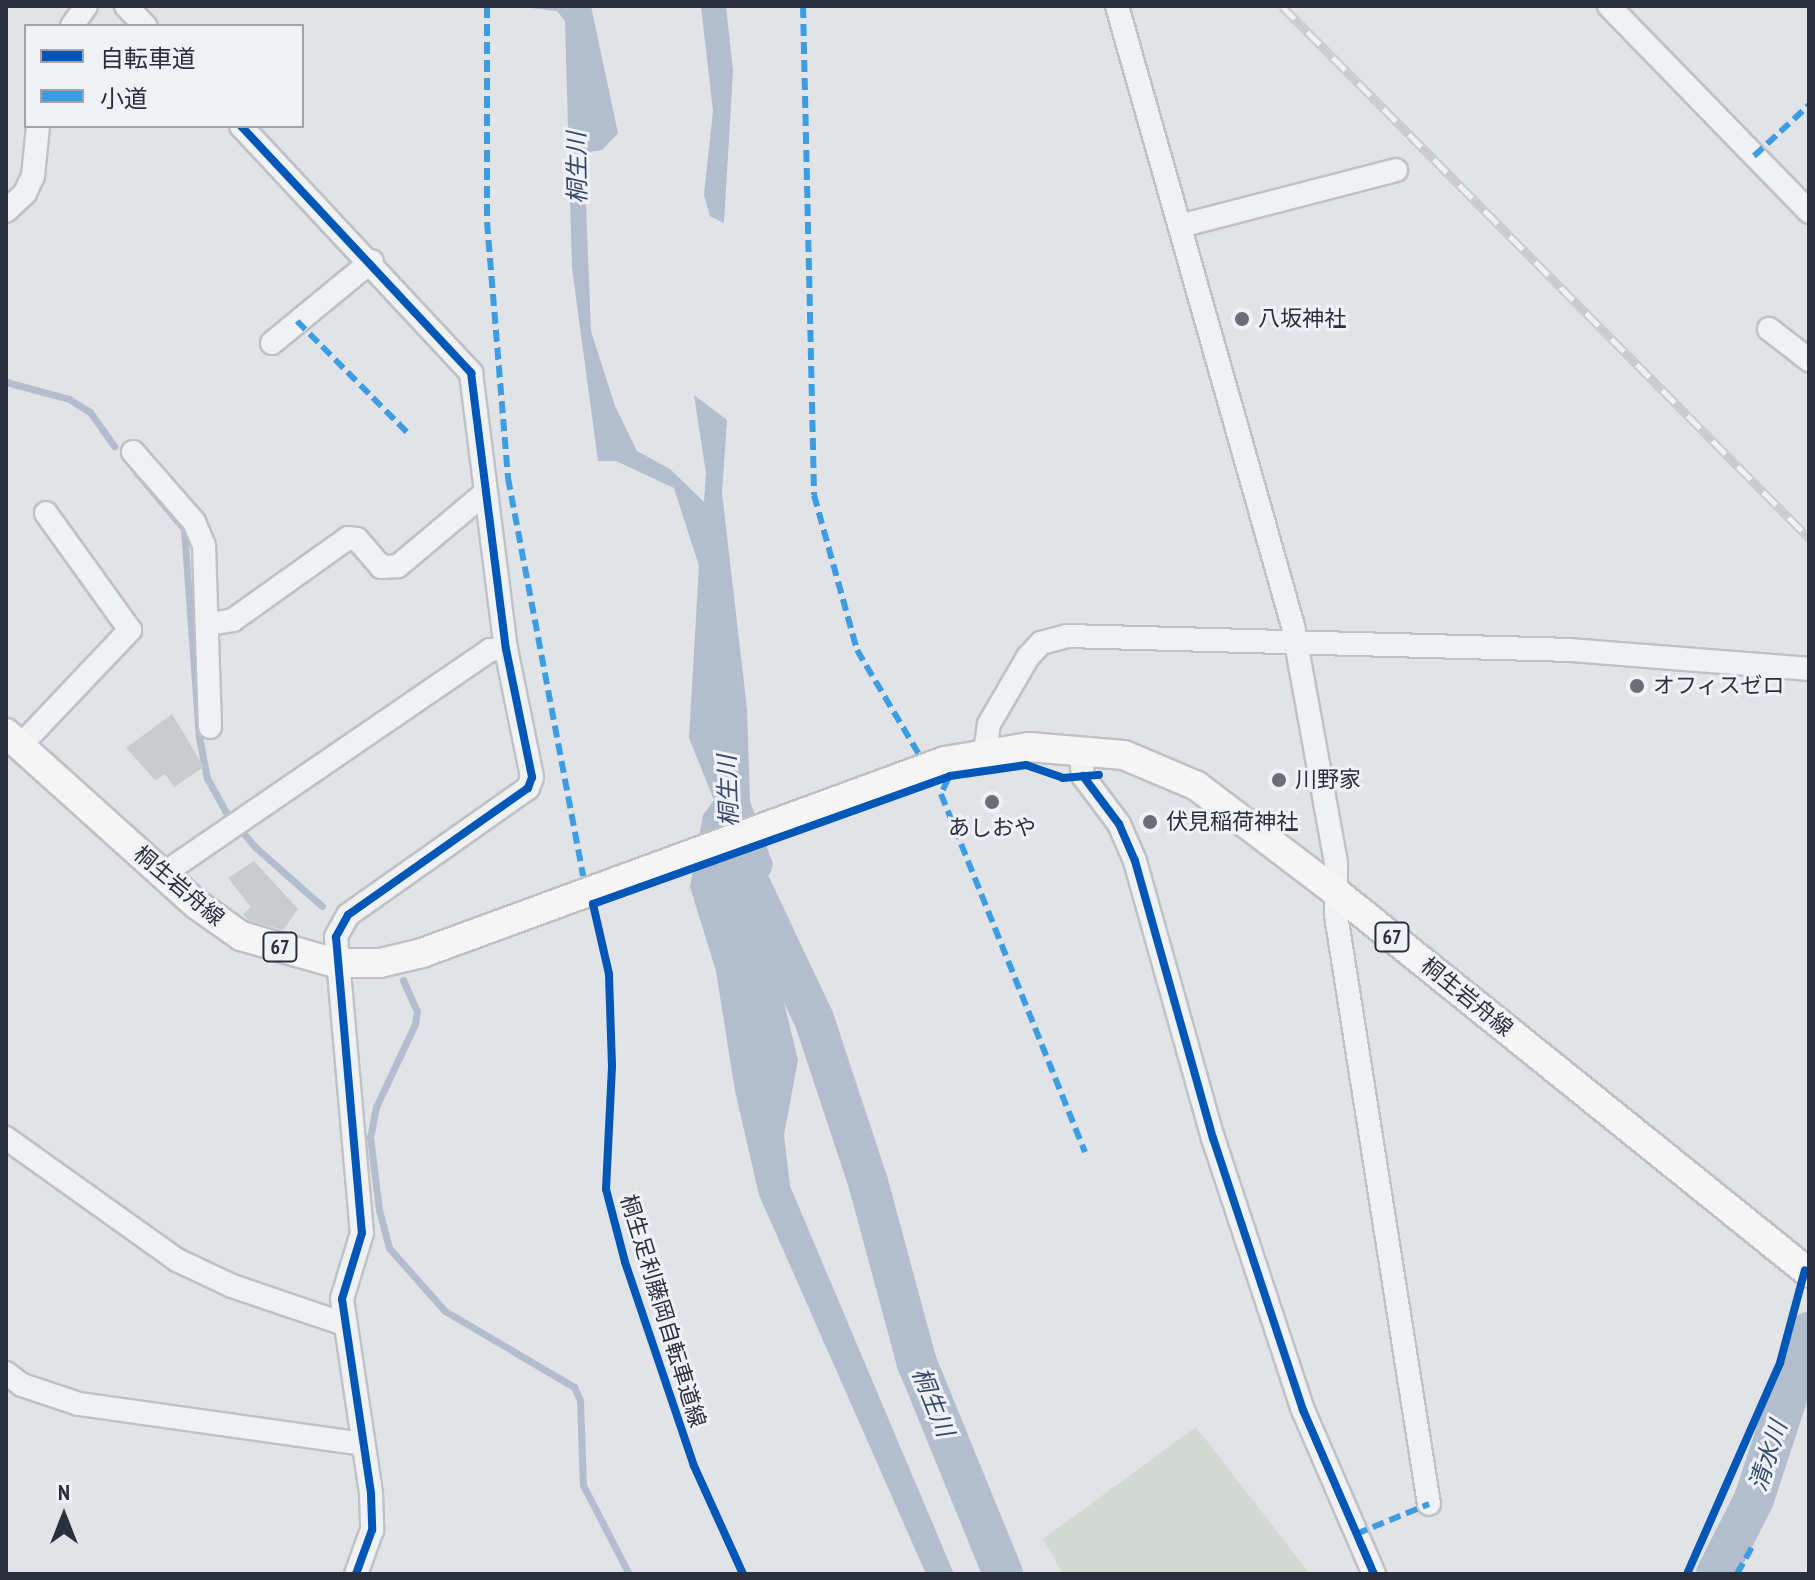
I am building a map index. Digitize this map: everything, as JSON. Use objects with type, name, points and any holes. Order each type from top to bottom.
[{"type":"main road","name":"桐生岩舟線","points":[[13,740],[163,874],[241,936],[335,963],[380,963],[422,953],[923,769],[985,752],[1029,747],[1124,755],[1184,779],[1336,892],[1807,1271]]},
{"type":"street","points":[[73,24],[86,6]]},
{"type":"street","points":[[126,6],[143,24]]},
{"type":"street","points":[[1117,6],[1296,642],[1336,863],[1336,892],[1365,1112],[1429,1504]]},
{"type":"street","points":[[1609,6],[1809,212]]},
{"type":"street","points":[[6,211],[25,193],[33,176],[38,128]]},
{"type":"street","points":[[243,128],[372,261],[471,373],[506,649],[532,777],[528,788],[348,915],[336,937],[335,963],[362,1233],[342,1299],[372,1530],[356,1574]]},
{"type":"street","points":[[1180,226],[1396,170]]},
{"type":"street","points":[[272,343],[372,261]]},
{"type":"street","points":[[1769,329],[1809,360]]},
{"type":"street","points":[[133,452],[194,522],[204,546],[209,624],[210,727]]},
{"type":"street","points":[[209,624],[233,620],[348,538],[357,539],[381,567],[398,566],[485,493]]},
{"type":"street","points":[[13,740],[130,630],[46,513]]},
{"type":"street","points":[[985,752],[989,724],[1004,695],[1028,657],[1050,639],[1105,634],[1570,650],[1809,669]]},
{"type":"street","points":[[163,874],[490,650],[506,649]]},
{"type":"street","points":[[1080,751],[1083,776],[1119,824],[1135,861],[1213,1138],[1303,1410],[1374,1574]]},
{"type":"street","points":[[6,1138],[177,1260],[232,1286],[344,1324]]},
{"type":"street","points":[[6,1373],[22,1385],[79,1404],[362,1444]]},
{"type":"shaded area","points":[[1196,1427],[1310,1574],[1063,1574],[1043,1539]]},
{"type":"water","points":[[515,6],[591,6],[618,133],[602,150],[584,153],[591,331],[615,406],[637,451],[670,469],[704,502],[706,473],[694,395],[727,420],[722,493],[747,709],[750,801],[773,864],[770,874],[755,883],[798,1060],[784,1135],[790,1186],[954,1574],[926,1574],[759,1195],[735,1091],[716,971],[690,887],[703,815],[714,800],[689,738],[699,566],[674,488],[616,461],[598,461],[572,268],[565,21],[557,11]]},
{"type":"water","points":[[701,6],[726,6],[733,71],[724,223],[710,216],[704,195],[713,111]]},
{"type":"building","points":[[172,714],[204,767],[174,787],[165,774],[155,780],[126,748]]},
{"type":"building","points":[[254,861],[298,909],[283,930],[249,921],[243,914],[251,907],[228,878]]},
{"type":"waterway","points":[[6,382],[69,399],[90,412],[114,446]]},
{"type":"waterway","points":[[136,472],[184,529],[199,737],[207,778],[225,811],[255,847],[322,906]]},
{"type":"waterway","name":"桐生川","points":[[735,852],[814,1019],[868,1182],[917,1363],[1003,1574]]},
{"type":"waterway","points":[[403,980],[417,1011],[415,1024],[376,1107],[370,1137],[379,1210],[389,1248],[445,1311],[574,1387],[580,1400],[583,1485],[629,1574]]},
{"type":"waterway","name":"清水川","points":[[1716,1574],[1754,1499],[1809,1332]]},
{"type":"railway","points":[[1282,6],[1809,538]]},
{"type":"marked path","points":[[487,6],[487,222],[508,478],[583,876]]},
{"type":"marked path","points":[[803,6],[814,495],[857,650],[920,756]]},
{"type":"marked path","points":[[1754,156],[1809,105]]},
{"type":"marked path","points":[[297,321],[408,433]]},
{"type":"marked path","points":[[948,779],[941,794],[1085,1152]]},
{"type":"marked path","points":[[1356,1534],[1429,1504]]},
{"type":"marked path","points":[[1737,1574],[1754,1543]]},
{"type":"cycle path","points":[[243,128],[471,373],[506,649],[532,777],[528,788],[348,915],[336,937],[362,1233],[342,1299],[371,1494],[372,1530],[356,1574]]},
{"type":"cycle path","name":"桐生足利藤岡自転車道線","points":[[743,1574],[694,1466],[625,1262],[606,1189],[612,1066],[609,974],[593,904],[950,776],[1026,765],[1063,778],[1099,775]]},
{"type":"cycle path","points":[[1083,776],[1119,824],[1135,861],[1213,1138],[1303,1410],[1374,1574]]},
{"type":"cycle path","points":[[1687,1574],[1780,1363],[1805,1270]]},
{"type":"place","name":"八坂神社","points":[[1242,319]]},
{"type":"place","name":"オフィスゼロ","points":[[1637,686]]},
{"type":"place","name":"川野家","points":[[1279,780]]},
{"type":"place","name":"あしおや","points":[[992,802]]},
{"type":"place","name":"伏見稲荷神社","points":[[1150,822]]}]
